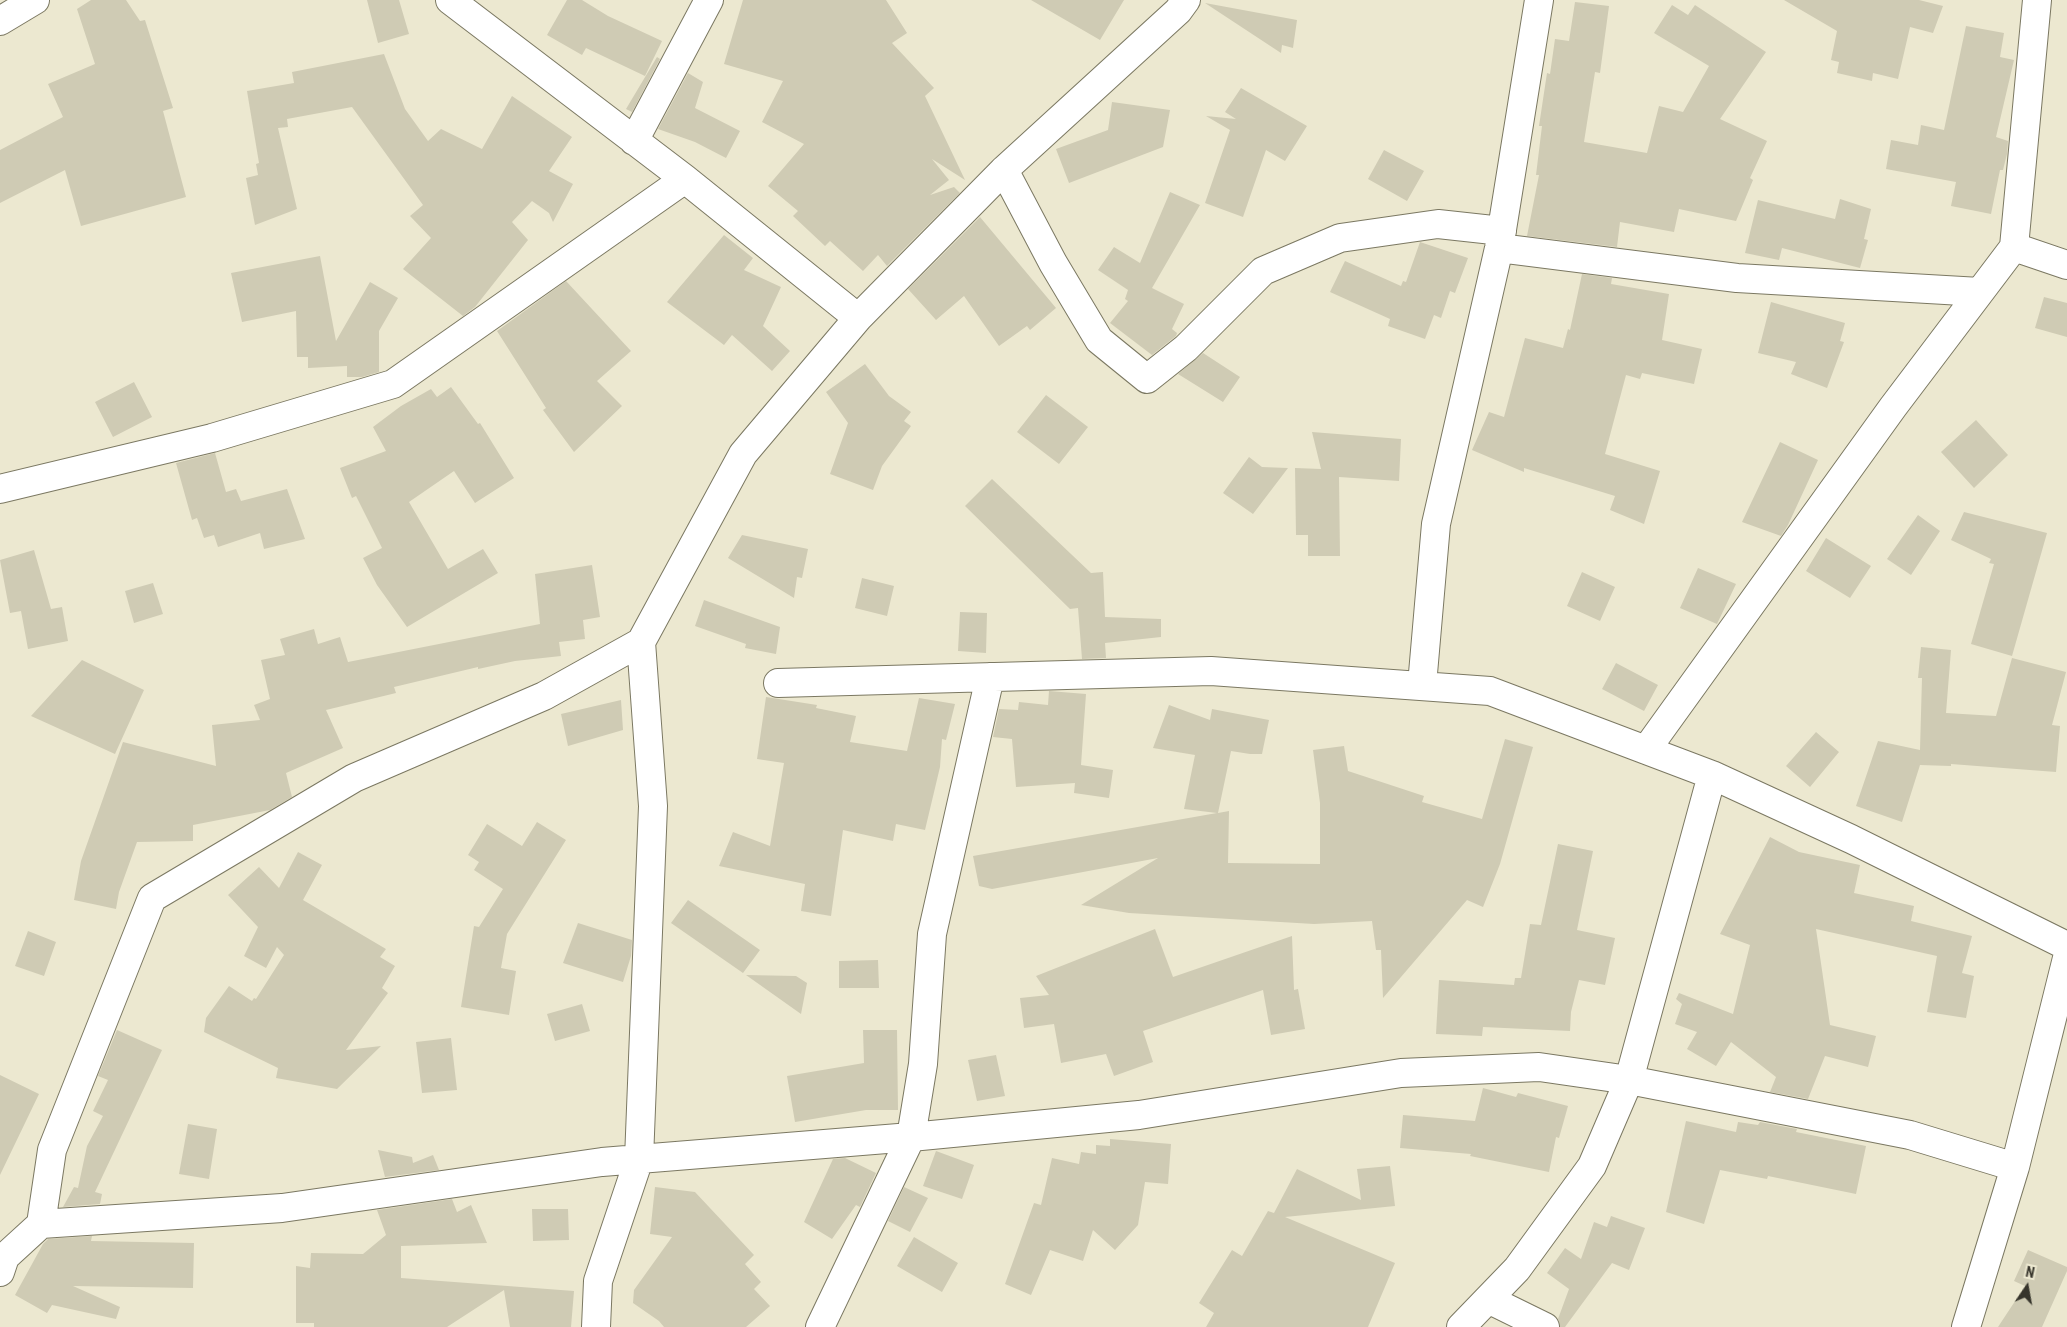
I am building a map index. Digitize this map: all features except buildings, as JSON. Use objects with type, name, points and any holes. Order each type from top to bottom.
[{"type":"street","points":[[0,21],[35,0]]},
{"type":"street","points":[[450,0],[634,141],[858,318]]},
{"type":"street","points":[[634,141],[709,0]]},
{"type":"street","points":[[2,1261],[41,1224],[52,1150],[152,898],[354,778],[544,696],[641,642],[743,454],[858,318],[1004,170],[1178,11],[1186,0]]},
{"type":"street","points":[[1422,685],[1436,524],[1501,240],[1539,0]]},
{"type":"street","points":[[1646,750],[1887,415],[2014,247],[2032,1]]},
{"type":"street","points":[[1004,170],[1053,263],[1099,340],[1148,379],[1186,348],[1263,270],[1340,238],[1438,224],[1501,240],[1737,278],[1980,292]]},
{"type":"street","points":[[0,489],[212,438],[394,384],[684,180]]},
{"type":"street","points":[[2014,247],[2067,265]]},
{"type":"street","points":[[596,1327],[598,1281],[640,1159],[653,806],[641,642]]},
{"type":"street","points":[[778,683],[1210,670],[1490,691],[1712,775],[1851,839],[2067,946]]},
{"type":"street","points":[[820,1327],[911,1137],[923,1064],[932,934],[990,677]]},
{"type":"street","points":[[1462,1327],[1516,1269],[1592,1166],[1629,1080],[1712,775]]},
{"type":"street","points":[[1966,1327],[2015,1167],[2067,958]]},
{"type":"street","points":[[41,1224],[282,1208],[602,1162],[911,1137],[1139,1115],[1401,1073],[1539,1066],[1629,1080],[1910,1135],[2015,1167]]},
{"type":"street","points":[[1488,1299],[1545,1327]]}]
